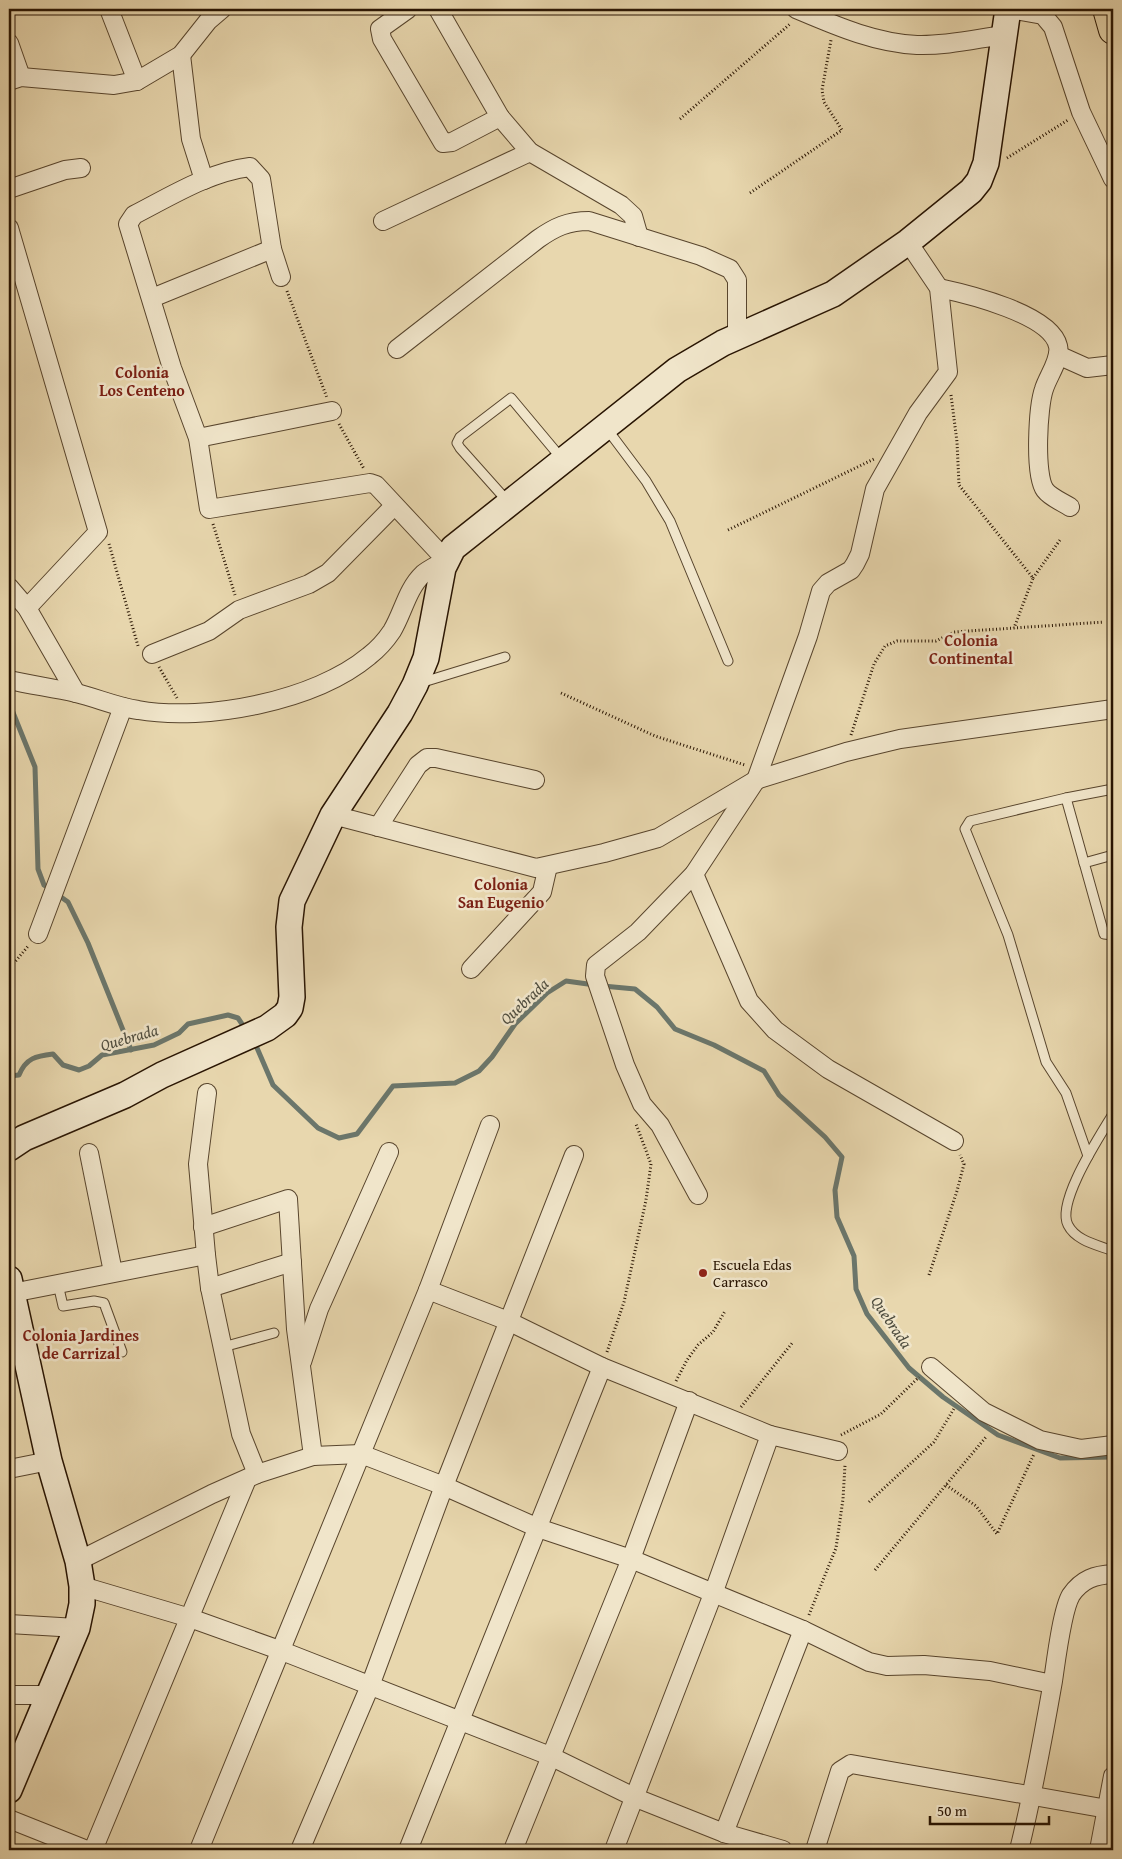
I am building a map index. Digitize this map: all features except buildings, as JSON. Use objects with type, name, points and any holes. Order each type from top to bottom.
[{"type":"highway","points":[[1107,9],[1113,30]]},
{"type":"street","points":[[108,9],[138,81]]},
{"type":"street","points":[[9,43],[15,79],[114,84],[138,81],[181,55],[206,15],[222,9]]},
{"type":"street","points":[[408,9],[380,29],[382,38],[439,139],[443,143],[452,142],[500,117]]},
{"type":"street","points":[[438,9],[500,117],[530,152],[621,205],[633,216],[639,237]]},
{"type":"street","points":[[9,1148],[24,1138],[125,1095],[169,1071],[278,1022],[290,1008],[292,997],[289,927],[292,901],[333,815],[400,713],[416,685],[426,658],[446,560],[453,548],[677,370],[738,337],[833,294],[908,242],[971,190],[983,173],[1009,9],[1043,15],[1048,20],[1081,112],[1113,179]]},
{"type":"street","points":[[800,10],[834,25],[885,40],[915,45],[938,45],[1004,35]]},
{"type":"street","points":[[181,55],[191,139],[204,180]]},
{"type":"street","points":[[383,221],[530,152]]},
{"type":"street","points":[[281,276],[272,249],[261,179],[250,167],[204,180],[134,215],[128,224],[172,368],[198,438],[209,509],[370,483],[376,485],[446,560]]},
{"type":"street","points":[[9,189],[65,170],[81,168]]},
{"type":"street","points":[[397,349],[552,229],[572,221],[589,221],[701,256],[730,269],[737,280],[738,337]]},
{"type":"street","points":[[9,228],[98,532],[27,608]]},
{"type":"street","points":[[698,1195],[660,1125],[642,1104],[625,1065],[595,976],[596,965],[638,932],[694,874],[758,775],[808,636],[821,592],[828,582],[851,570],[855,564],[860,554],[875,490],[918,413],[948,372],[939,288],[908,242]]},
{"type":"street","points":[[152,298],[272,249]]},
{"type":"street","points":[[939,288],[972,295],[1034,319],[1058,345],[1058,355],[1044,390],[1039,411],[1040,478],[1045,490],[1070,507]]},
{"type":"street","points":[[1058,355],[1087,368],[1113,365]]},
{"type":"street","points":[[198,438],[332,412]]},
{"type":"street","points":[[152,654],[208,630],[239,610],[309,584],[328,573],[394,506]]},
{"type":"street","points":[[15,682],[76,693],[123,707],[186,715],[224,711],[280,698],[314,686],[357,665],[370,655],[392,631],[423,574],[446,560]]},
{"type":"street","points":[[9,587],[27,608],[76,693]]},
{"type":"street","points":[[38,934],[123,707]]},
{"type":"street","points":[[333,815],[536,868],[604,854],[658,838],[758,775],[900,739],[1113,709]]},
{"type":"street","points":[[378,827],[418,764],[426,758],[436,758],[535,780]]},
{"type":"street","points":[[472,969],[542,892],[548,866]]},
{"type":"street","points":[[694,874],[749,1001],[775,1030],[828,1069],[954,1141]]},
{"type":"street","points":[[93,1850],[190,1618],[252,1476],[241,1434],[210,1288],[206,1255],[198,1164],[207,1093]]},
{"type":"street","points":[[199,1850],[282,1651],[428,1290],[490,1125]]},
{"type":"street","points":[[300,1367],[318,1309],[389,1152]]},
{"type":"street","points":[[89,1153],[113,1272]]},
{"type":"street","points":[[300,1850],[370,1686],[444,1486],[574,1154]]},
{"type":"street","points":[[203,1227],[288,1200],[300,1367],[313,1456]]},
{"type":"street","points":[[9,1788],[77,1628],[82,1604],[82,1586],[78,1561],[15,1340],[10,1286],[58,1284],[206,1255]]},
{"type":"street","points":[[210,1288],[292,1262]]},
{"type":"street","points":[[428,1290],[508,1321],[602,1367],[770,1435],[838,1451]]},
{"type":"street","points":[[408,1850],[602,1367]]},
{"type":"street","points":[[931,1367],[984,1412],[1040,1440],[1081,1449],[1113,1445]]},
{"type":"street","points":[[513,1850],[631,1559],[689,1401]]},
{"type":"street","points":[[614,1850],[636,1798],[713,1594],[770,1435]]},
{"type":"street","points":[[78,1561],[252,1476],[313,1456],[362,1454],[444,1486],[538,1528],[631,1559],[803,1630],[869,1662],[887,1666],[924,1665],[990,1671],[1052,1684]]},
{"type":"street","points":[[9,1469],[49,1461]]},
{"type":"street","points":[[1019,1850],[1033,1796],[1060,1636],[1070,1597],[1082,1582],[1097,1575],[1113,1574]]},
{"type":"street","points":[[82,1586],[190,1618],[282,1651],[550,1756],[636,1798],[724,1833],[783,1850]]},
{"type":"street","points":[[9,1624],[77,1628]]},
{"type":"street","points":[[724,1833],[803,1630]]},
{"type":"street","points":[[9,1695],[48,1695]]},
{"type":"street","points":[[815,1850],[840,1771],[851,1764],[1110,1809]]},
{"type":"street","points":[[1099,1850],[1110,1809],[1113,1776]]},
{"type":"street","points":[[9,1819],[88,1850]]},
{"type":"lane","points":[[509,503],[457,443],[460,437],[511,398],[562,460]]},
{"type":"lane","points":[[606,426],[646,481],[670,521],[728,661]]},
{"type":"lane","points":[[416,685],[504,657]]},
{"type":"lane","points":[[1088,1156],[1066,1094],[1046,1062],[1008,935],[965,829],[970,821],[1113,789]]},
{"type":"lane","points":[[1066,798],[1104,934],[1113,936]]},
{"type":"lane","points":[[1084,863],[1113,856]]},
{"type":"lane","points":[[1113,1114],[1088,1156],[1065,1205],[1068,1225],[1082,1240],[1113,1251]]},
{"type":"lane","points":[[58,1284],[63,1306],[94,1301],[104,1303],[122,1352]]},
{"type":"lane","points":[[223,1347],[274,1333]]},
{"type":"path","points":[[680,119],[800,10]]},
{"type":"path","points":[[750,193],[842,130],[824,102],[822,90],[834,25]]},
{"type":"path","points":[[983,173],[1081,112]]},
{"type":"path","points":[[281,276],[320,374],[332,412],[370,483]]},
{"type":"path","points":[[948,372],[957,442],[959,485],[1033,578]]},
{"type":"path","points":[[728,530],[898,448]]},
{"type":"path","points":[[209,509],[239,610]]},
{"type":"path","points":[[98,532],[109,543],[138,648],[152,654],[186,715]]},
{"type":"path","points":[[1014,628],[1033,578],[1060,540]]},
{"type":"path","points":[[846,752],[874,664],[885,646],[897,641],[936,642],[954,632],[1104,622]]},
{"type":"path","points":[[560,693],[655,736],[758,775]]},
{"type":"path","points":[[9,969],[38,934]]},
{"type":"path","points":[[602,1367],[624,1302],[646,1200],[650,1164],[634,1120]]},
{"type":"path","points":[[929,1275],[964,1164],[954,1141]]},
{"type":"path","points":[[670,1394],[687,1360],[698,1345],[713,1332],[726,1311]]},
{"type":"path","points":[[732,1420],[793,1342]]},
{"type":"path","points":[[803,1630],[836,1548],[846,1463],[836,1445],[838,1436],[881,1414],[912,1382]]},
{"type":"path","points":[[868,1502],[934,1442],[950,1415]]},
{"type":"path","points":[[875,1570],[986,1436]]},
{"type":"path","points":[[946,1485],[976,1506],[997,1534],[1032,1459]]},
{"type":"waterway","points":[[9,685],[12,710],[35,767],[38,869],[44,885],[68,902],[88,943],[131,1050]]},
{"type":"waterway","name":"Quebrada","points":[[254,1041],[273,1085],[318,1128],[339,1138],[357,1134],[393,1086],[455,1083],[479,1071],[492,1057],[515,1024],[547,993],[566,981],[595,985]]},
{"type":"waterway","name":"Quebrada","points":[[603,986],[635,989],[657,1007],[675,1029],[714,1045],[764,1071],[779,1095],[825,1137],[842,1157],[835,1190],[837,1217],[854,1256],[856,1289],[867,1314],[909,1368],[943,1397],[998,1435],[1060,1458],[1113,1457]]},
{"type":"waterway","name":"Quebrada","points":[[9,1076],[19,1075],[28,1061],[53,1054],[63,1065],[79,1070],[89,1066],[102,1055],[154,1045],[179,1033],[188,1024],[228,1015],[238,1018],[246,1030]]},
{"type":"place","name":"Escuela Edas Carrasco","points":[[703,1273]]},
{"type":"district","name":"Colonia Los Centeno","points":[[142,381]]},
{"type":"district","name":"Colonia Continental","points":[[971,649]]},
{"type":"district","name":"Colonia San Eugenio","points":[[501,893]]},
{"type":"district","name":"Colonia Jardines de Carrizal","points":[[81,1344]]}]
